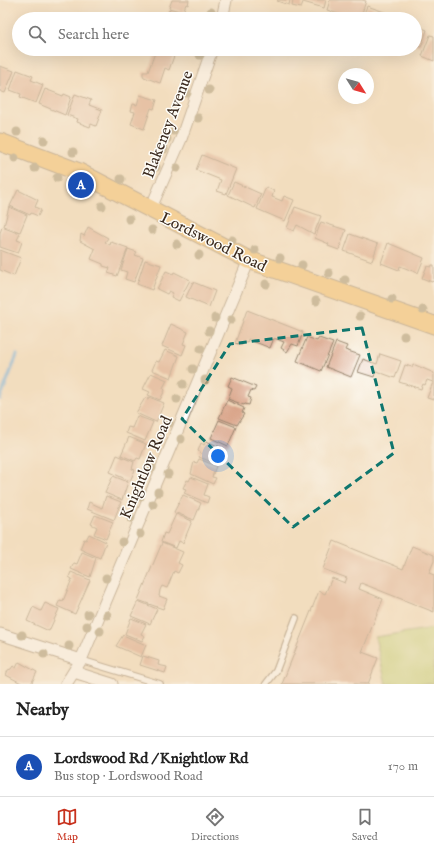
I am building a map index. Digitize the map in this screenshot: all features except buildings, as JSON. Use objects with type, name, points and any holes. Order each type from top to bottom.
[{"type":"main road","name":"Lordswood Road","points":[[1,145],[79,172],[150,210],[250,260],[434,325]]},
{"type":"street","points":[[223,12],[226,0]]},
{"type":"street","name":"Blakeney Avenue","points":[[150,210],[181,139],[210,56]]},
{"type":"street","name":"Knightlow Road","points":[[66,684],[81,660],[250,260]]},
{"type":"street","points":[[0,634],[81,660]]},
{"type":"street","points":[[74,672],[112,684]]},
{"type":"lane","points":[[266,684],[276,671],[296,618]]},
{"type":"lane","points":[[81,660],[160,684]]},
{"type":"highlighted area","points":[[362,328],[394,453],[293,527],[182,419],[230,344]]},
{"type":"green space","points":[[434,628],[434,684],[386,684],[375,637]]},
{"type":"waterway","points":[[0,399],[17,355]]},
{"type":"place","name":"Lordswood Rd / Knightlow Rd","points":[[81,185]]}]
